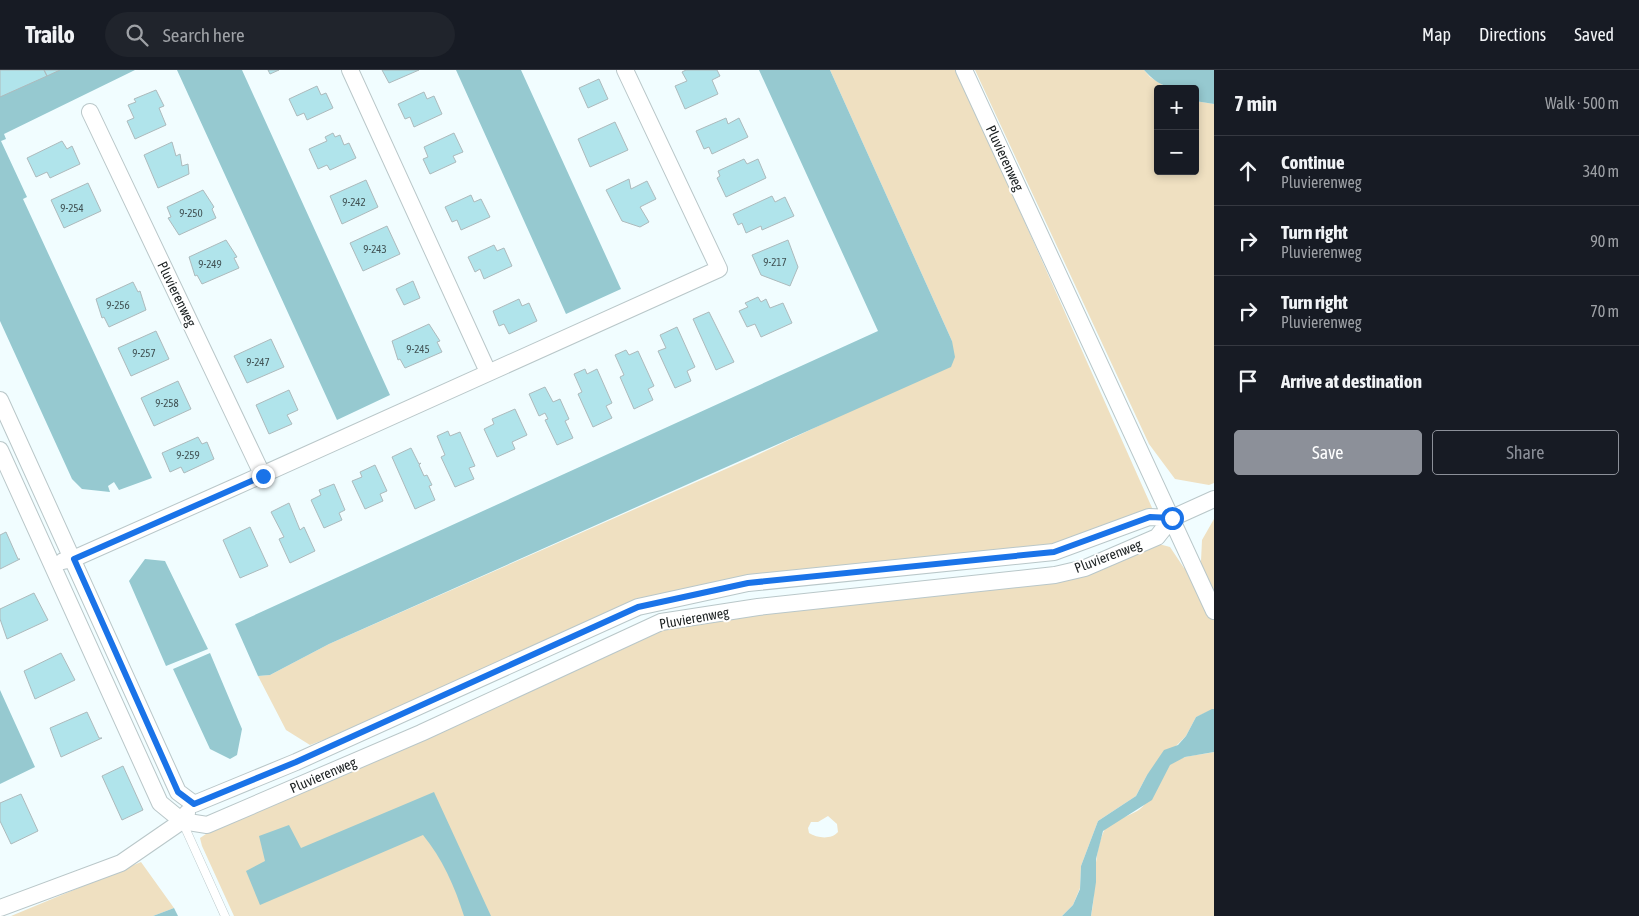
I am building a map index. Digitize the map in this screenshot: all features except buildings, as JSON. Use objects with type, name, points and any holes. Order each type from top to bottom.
[{"type":"street","points":[[350,70],[488,372]]},
{"type":"street","points":[[52,564],[74,559],[263,476],[488,372],[719,269],[625,70]]},
{"type":"street","name":"Pluvierenweg","points":[[964,70],[1172,518]]},
{"type":"street","name":"Pluvierenweg","points":[[90,112],[263,476]]},
{"type":"street","points":[[0,400],[74,559],[178,792],[194,804],[182,821],[121,863],[0,908]]},
{"type":"street","name":"Pluvierenweg","points":[[0,450],[160,803],[182,821],[208,826],[421,732],[660,622],[758,607],[1055,575],[1085,568],[1157,537],[1172,518]]},
{"type":"street","name":"Pluvierenweg","points":[[194,804],[296,762],[638,607],[748,583],[1054,552],[1150,517],[1172,518],[1214,499]]},
{"type":"street","points":[[1172,518],[1214,611]]},
{"type":"lane","points":[[182,821],[225,916]]},
{"type":"shaded area","points":[[830,70],[957,70],[1153,510],[1050,547],[627,603],[310,745],[286,730],[258,676],[270,675],[329,644],[753,457],[831,420],[952,341]]},
{"type":"shaded area","points":[[975,70],[1144,70],[1150,77],[1163,85],[1154,85],[1154,175],[1199,175],[1199,102],[1214,104],[1214,483],[1209,485],[1175,479],[1149,444]]},
{"type":"shaded area","points":[[1214,519],[1214,709],[1196,717],[1186,736],[1147,775],[1136,796],[1098,821],[1081,866],[1080,888],[1073,905],[1062,916],[234,916],[202,846],[200,838],[206,834],[662,628],[732,615],[1032,583],[1155,543],[1170,547],[1184,568],[1201,561],[1202,540]],"holes":[[[828,816],[837,824],[838,832],[832,836],[820,837],[809,833],[808,828],[811,822],[818,822]]]},
{"type":"shaded area","points":[[1214,752],[1214,916],[1091,916],[1097,853],[1103,833],[1109,825],[1136,812],[1145,805],[1170,764],[1185,757]]},
{"type":"shaded area","points":[[141,862],[174,908],[153,916],[11,916]]},
{"type":"water","points":[[0,70],[135,70],[4,134],[6,139],[1,141],[27,197],[23,199],[152,478],[119,490],[114,482],[108,486],[110,492],[82,489],[72,479],[0,321]]},
{"type":"water","points":[[177,70],[242,70],[390,395],[337,420]]},
{"type":"water","points":[[456,70],[521,70],[621,289],[566,314]]},
{"type":"water","points":[[759,70],[830,70],[952,341],[955,357],[951,367],[329,644],[270,675],[258,676],[235,624],[878,331]]},
{"type":"water","points":[[1144,70],[1214,70],[1214,104],[1199,102],[1199,85],[1164,85]]},
{"type":"water","points":[[145,559],[165,561],[208,649],[166,666],[129,581]]},
{"type":"water","points":[[210,653],[242,729],[237,755],[230,759],[210,749],[173,669]]},
{"type":"water","points":[[0,690],[35,767],[0,784]]},
{"type":"water","points":[[1214,709],[1214,752],[1185,757],[1170,765],[1152,800],[1103,831],[1096,859],[1096,882],[1091,916],[1062,916],[1073,905],[1080,889],[1081,866],[1098,821],[1136,796],[1147,775],[1164,750],[1178,745],[1186,736],[1196,717]]},
{"type":"water","points":[[434,792],[491,916],[464,916],[447,873],[423,835],[260,905],[246,871],[265,861],[259,836],[289,825],[301,848]]},
{"type":"water","points":[[174,908],[178,916],[153,916]]},
{"type":"route","points":[[263,476],[74,559],[178,792],[194,804],[296,762],[638,607],[748,583],[1054,552],[1150,517],[1172,518]]}]
